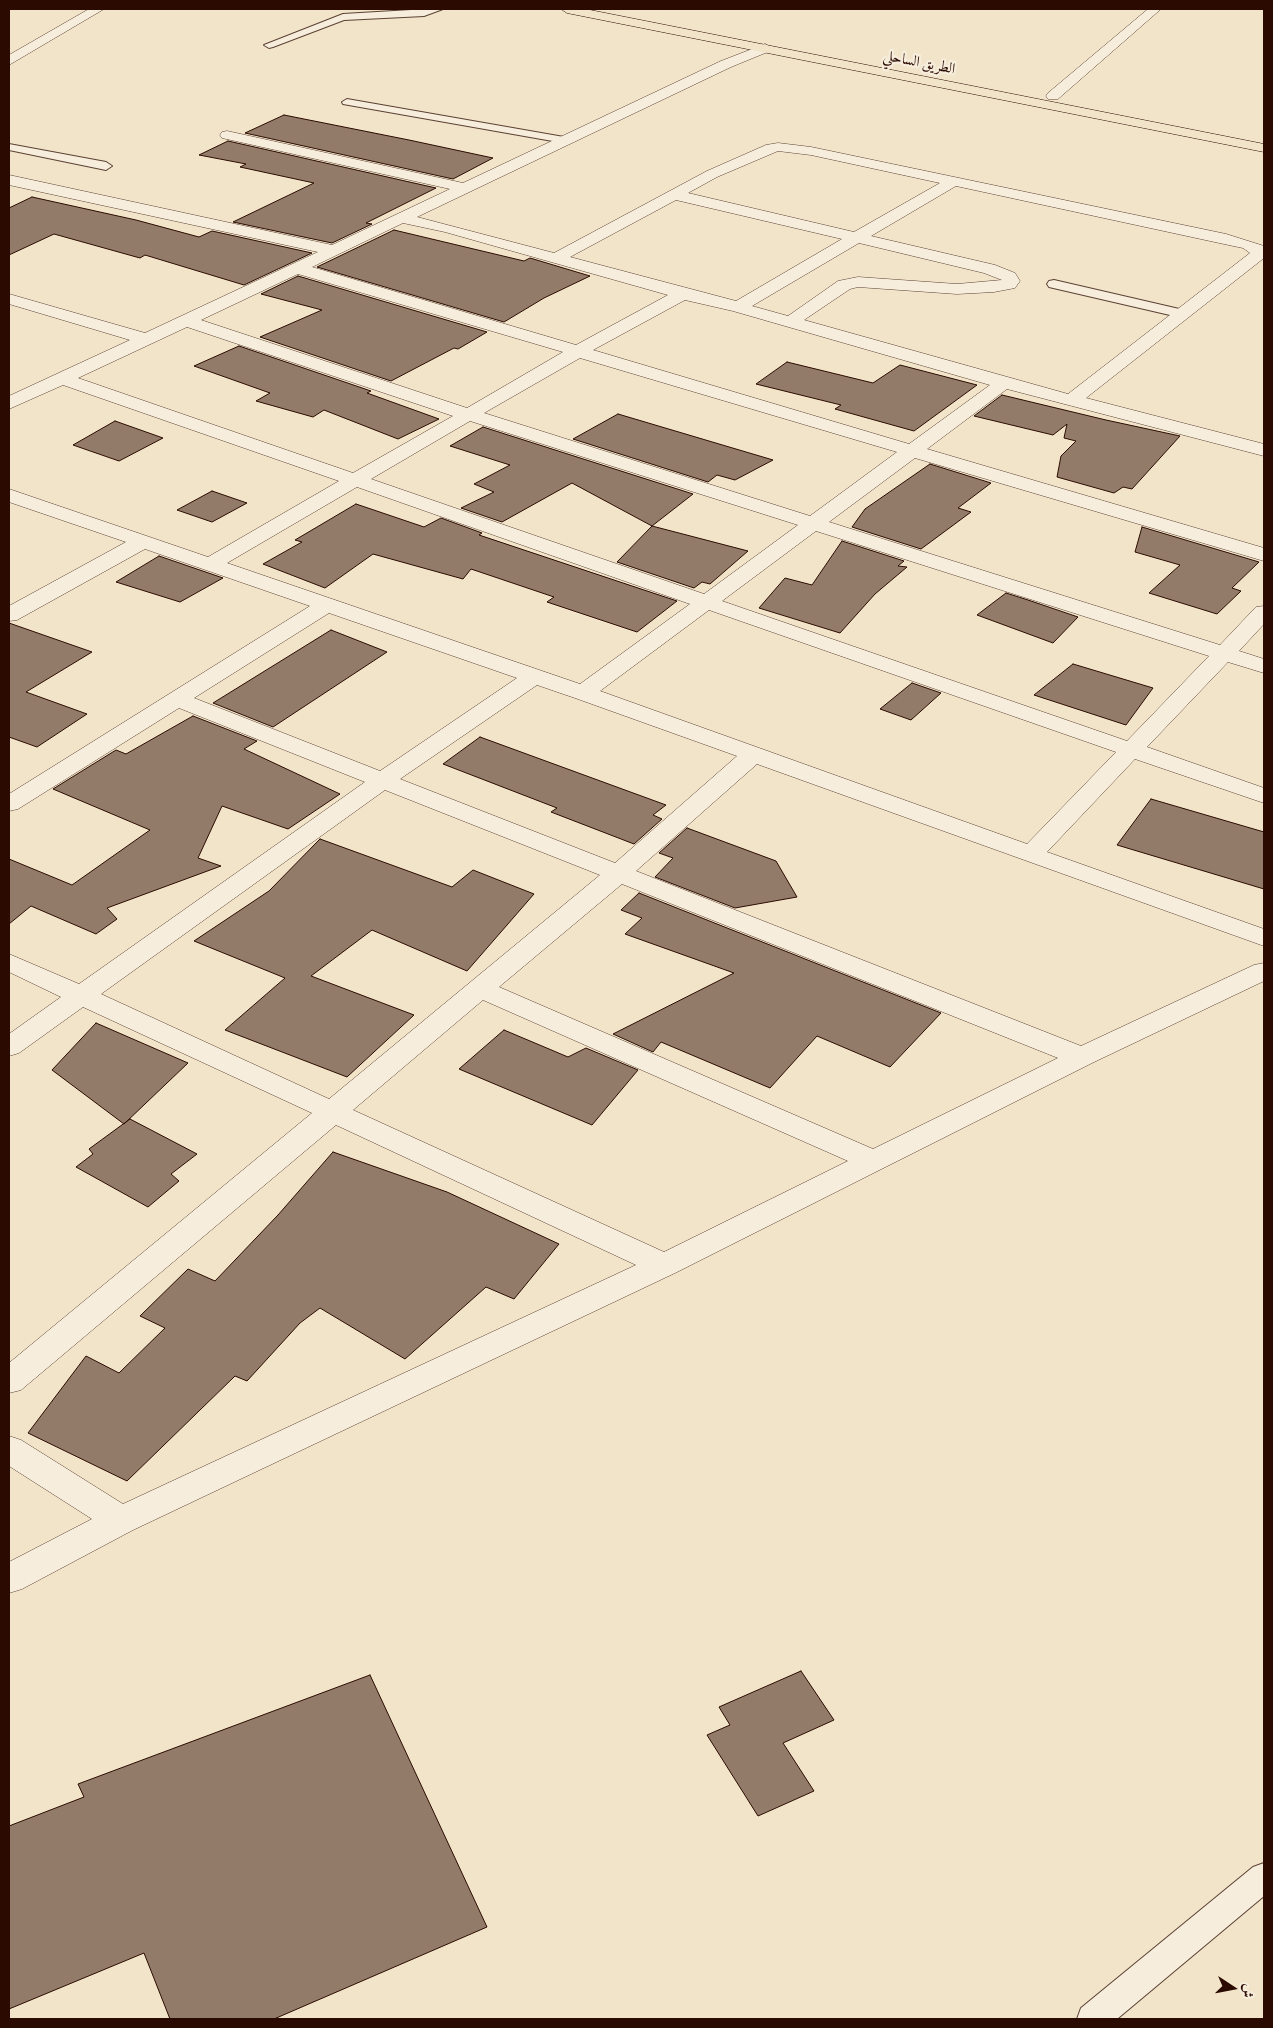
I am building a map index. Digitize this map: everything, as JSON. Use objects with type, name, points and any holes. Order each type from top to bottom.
[{"type":"highway","name":"الطريق الساحلي","points":[[606,9],[1264,138]]},
{"type":"highway","name":"الطريق الساحلي","points":[[578,10],[1264,148]]},
{"type":"street","points":[[9,61],[98,9]]},
{"type":"street","points":[[1053,96],[1155,9]]},
{"type":"street","points":[[9,404],[564,140],[726,64],[765,48]]},
{"type":"street","points":[[227,134],[466,188]]},
{"type":"street","points":[[556,258],[712,174],[771,148],[778,147],[811,151],[1226,240],[1249,245],[1258,250],[1258,255],[1070,400]]},
{"type":"street","points":[[9,180],[334,250]]},
{"type":"street","points":[[738,307],[952,182]]},
{"type":"street","points":[[675,195],[989,269],[1009,277],[1012,281],[1009,284],[994,287],[957,289],[858,282],[844,286],[790,322]]},
{"type":"street","points":[[401,218],[448,228],[682,294],[738,307],[1004,383],[1264,450]]},
{"type":"street","points":[[297,268],[1264,556]]},
{"type":"street","points":[[794,276],[844,286]]},
{"type":"street","points":[[209,565],[578,351],[682,294]]},
{"type":"street","points":[[9,299],[145,339]]},
{"type":"street","points":[[186,321],[470,414],[1264,666]]},
{"type":"street","points":[[61,378],[706,604],[1264,796]]},
{"type":"street","points":[[583,693],[1004,383]]},
{"type":"street","points":[[9,495],[535,676],[1032,853],[1264,938]]},
{"type":"street","points":[[9,615],[142,542]]},
{"type":"street","points":[[9,804],[175,698],[328,604]]},
{"type":"street","points":[[1032,853],[1264,612]]},
{"type":"street","points":[[9,1047],[381,781],[535,676]]},
{"type":"street","points":[[175,698],[1082,1057]]},
{"type":"street","points":[[9,1381],[480,990],[619,873],[754,754]]},
{"type":"street","points":[[9,962],[78,996],[664,1265]]},
{"type":"street","points":[[9,1579],[121,1520],[664,1265],[1082,1057],[1264,971]]},
{"type":"street","points":[[480,990],[872,1160]]},
{"type":"street","points":[[9,1449],[121,1520]]},
{"type":"lane","points":[[269,45],[343,16],[424,13],[438,9]]},
{"type":"lane","points":[[347,102],[564,140]]},
{"type":"lane","points":[[9,147],[106,166]]},
{"type":"lane","points":[[1054,284],[1183,314]]},
{"type":"lane","points":[[1093,2019],[1264,1877]]},
{"type":"building","points":[[284,115],[493,158],[453,179],[245,133]]},
{"type":"building","points":[[228,141],[436,188],[366,223],[372,224],[332,243],[233,222],[314,183],[240,167],[246,164],[199,155]]},
{"type":"building","points":[[32,197],[136,220],[199,237],[212,231],[312,253],[244,285],[145,255],[140,258],[54,234],[9,255],[9,208]]},
{"type":"building","points":[[394,230],[524,261],[530,258],[590,276],[544,298],[504,322],[317,267]]},
{"type":"building","points":[[298,276],[487,332],[458,349],[454,348],[391,381],[260,337],[322,310],[261,294]]},
{"type":"building","points":[[239,346],[371,391],[367,393],[439,419],[398,439],[324,410],[313,417],[256,401],[270,393],[194,366]]},
{"type":"building","points":[[787,362],[873,383],[900,365],[977,385],[914,431],[835,409],[841,405],[756,384]]},
{"type":"building","points":[[1002,395],[1180,436],[1132,489],[1123,487],[1114,493],[1057,477],[1061,456],[1076,441],[1064,438],[1067,424],[1053,435],[974,416]]},
{"type":"building","points":[[618,414],[773,460],[735,480],[717,475],[708,482],[573,439]]},
{"type":"building","points":[[115,421],[163,438],[119,461],[73,445]]},
{"type":"building","points":[[483,427],[693,494],[652,526],[572,483],[502,522],[461,508],[494,492],[474,484],[510,465],[450,446]]},
{"type":"building","points":[[930,464],[991,483],[958,508],[971,512],[921,549],[852,527],[865,509]]},
{"type":"building","points":[[212,491],[247,503],[212,522],[177,510]]},
{"type":"building","points":[[356,504],[424,527],[441,518],[482,533],[479,535],[677,601],[637,632],[547,602],[554,597],[471,569],[463,579],[373,554],[325,588],[263,564],[302,542],[295,540]]},
{"type":"building","points":[[652,526],[748,551],[710,584],[702,582],[694,588],[617,562]]},
{"type":"building","points":[[1142,527],[1259,562],[1232,588],[1241,591],[1217,614],[1149,593],[1180,565],[1135,552]]},
{"type":"building","points":[[842,541],[904,561],[898,566],[907,567],[875,594],[840,633],[759,608],[785,578],[812,585]]},
{"type":"building","points":[[159,556],[223,578],[180,602],[116,582]]},
{"type":"building","points":[[1006,593],[1078,617],[1053,643],[977,615]]},
{"type":"building","points":[[9,623],[92,652],[26,692],[87,714],[37,747],[9,737]]},
{"type":"building","points":[[331,630],[387,652],[273,727],[213,703]]},
{"type":"building","points":[[1073,664],[1153,688],[1126,725],[1034,695]]},
{"type":"building","points":[[912,683],[941,693],[911,720],[880,709]]},
{"type":"building","points":[[193,716],[257,741],[244,749],[340,794],[288,829],[222,806],[198,858],[221,866],[107,908],[117,919],[96,934],[31,906],[9,924],[9,859],[72,885],[150,830],[53,789],[116,750],[126,754]]},
{"type":"building","points":[[480,737],[666,805],[653,815],[662,819],[634,844],[551,812],[557,808],[443,764]]},
{"type":"building","points":[[1151,799],[1264,832],[1264,889],[1117,845]]},
{"type":"building","points":[[687,828],[776,861],[797,897],[735,908],[655,877],[673,858],[659,853]]},
{"type":"building","points":[[320,839],[452,887],[473,870],[534,894],[467,971],[372,930],[311,976],[414,1015],[347,1077],[225,1030],[285,978],[194,941],[269,891]]},
{"type":"building","points":[[639,893],[941,1013],[890,1067],[817,1036],[770,1088],[661,1042],[653,1052],[613,1034],[734,973],[625,934],[642,918],[621,910]]},
{"type":"building","points":[[96,1023],[188,1063],[124,1124],[52,1070]]},
{"type":"building","points":[[504,1030],[568,1057],[586,1048],[638,1070],[592,1125],[459,1069]]},
{"type":"building","points":[[130,1119],[197,1154],[171,1174],[179,1181],[148,1207],[76,1167],[93,1154],[89,1149]]},
{"type":"building","points":[[333,1152],[447,1192],[559,1244],[514,1299],[486,1287],[405,1359],[320,1308],[300,1323],[247,1381],[235,1376],[127,1481],[28,1433],[86,1356],[119,1373],[165,1328],[140,1316],[188,1269],[215,1281],[278,1215]]},
{"type":"building","points":[[801,1671],[834,1720],[783,1743],[814,1791],[758,1816],[707,1735],[730,1725],[719,1707]]},
{"type":"building","points":[[370,1675],[487,1927],[274,2019],[170,2019],[144,1953],[9,2009],[9,1826],[84,1797],[78,1784]]}]
